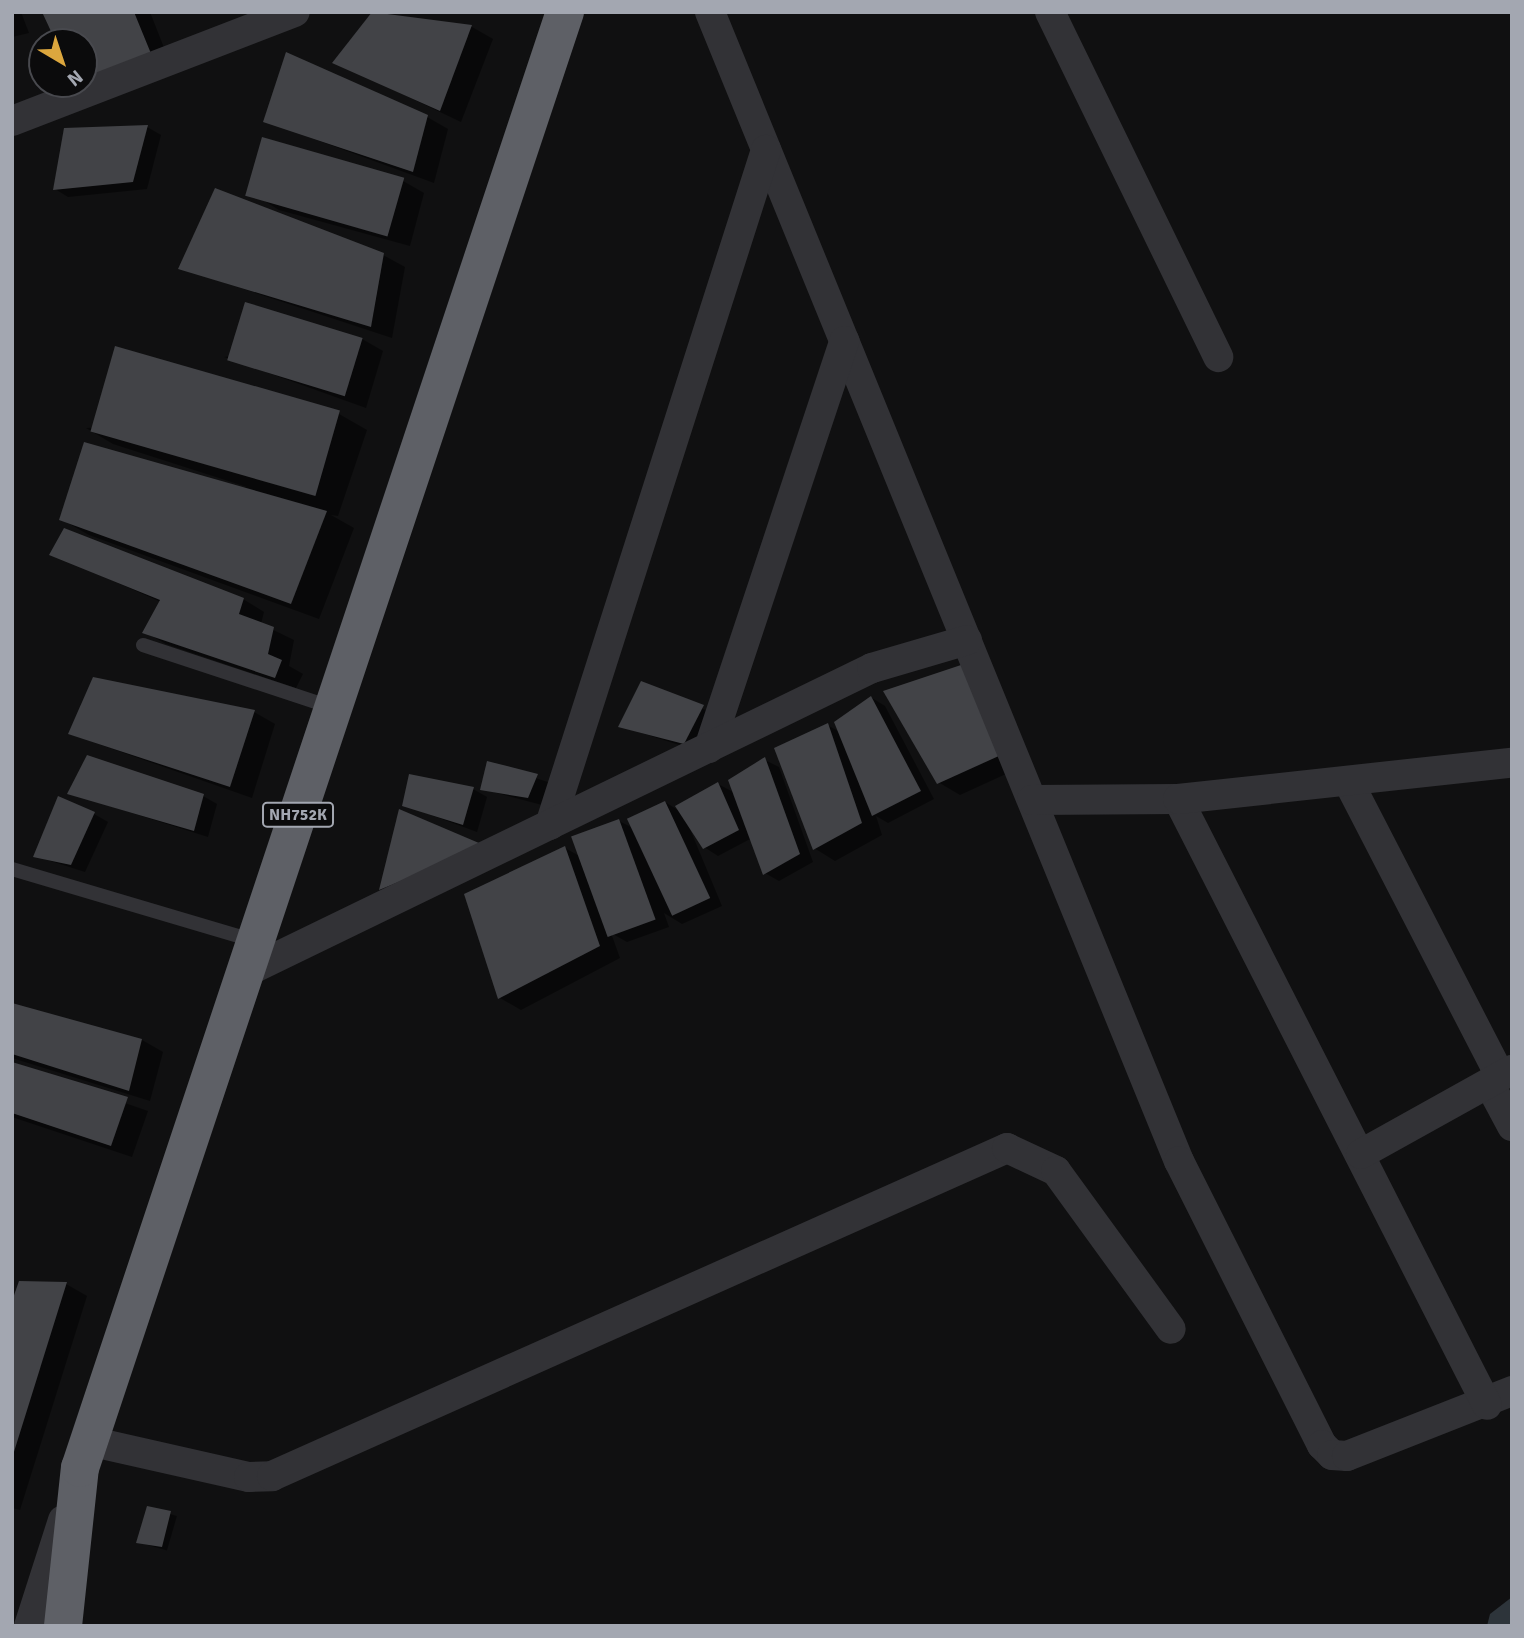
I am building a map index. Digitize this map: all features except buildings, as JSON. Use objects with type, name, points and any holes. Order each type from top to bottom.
[{"type":"highway","name":"NH752K","points":[[63,1626],[84,1454],[565,12]]},
{"type":"street","points":[[12,121],[295,12]]},
{"type":"street","points":[[710,12],[1179,1161],[1322,1445],[1332,1455],[1347,1456],[1499,1398],[1361,1154],[1178,799]]},
{"type":"street","points":[[1050,12],[1218,357]]},
{"type":"street","points":[[550,825],[766,150]]},
{"type":"street","points":[[709,748],[844,341]]},
{"type":"street","points":[[249,957],[550,825],[892,659],[967,640]]},
{"type":"street","points":[[1032,800],[1178,799],[1512,763]]},
{"type":"street","points":[[1348,781],[1500,1076],[1512,1126]]},
{"type":"street","points":[[1361,1154],[1500,1076]]},
{"type":"street","points":[[29,1626],[84,1454],[249,1477],[272,1476],[1007,1149],[1056,1171],[1171,1329]]},
{"type":"lane","points":[[143,645],[334,708]]},
{"type":"lane","points":[[12,869],[249,957]]},
{"type":"shaded area","points":[[1512,1597],[1512,1626],[1487,1626],[1490,1614]]}]
